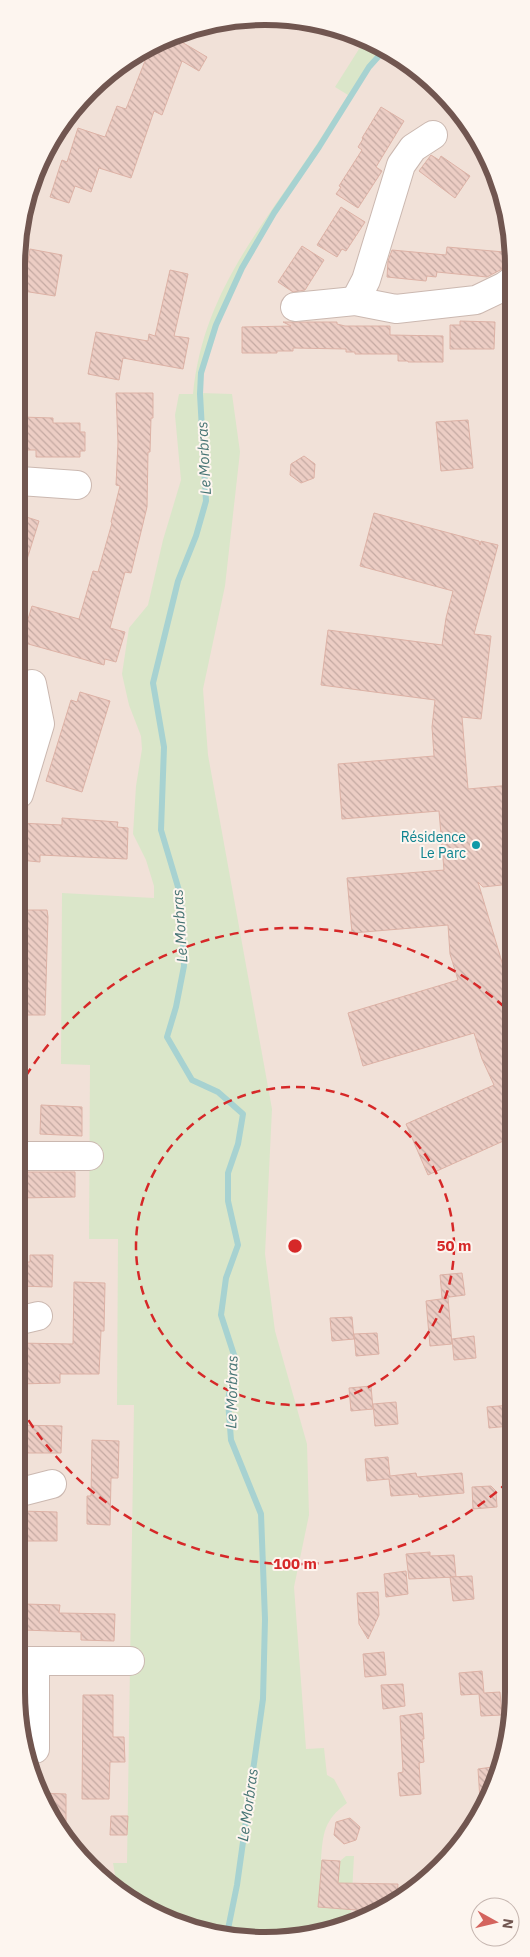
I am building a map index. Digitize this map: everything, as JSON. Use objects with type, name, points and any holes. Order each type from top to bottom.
[{"type":"street","points":[[354,301],[366,280],[401,165],[413,148],[433,135]]},
{"type":"street","points":[[295,307],[354,301],[396,309],[476,300],[505,286]]},
{"type":"street","points":[[25,481],[77,485]]},
{"type":"street","points":[[25,774],[40,724],[32,684]]},
{"type":"street","points":[[25,1156],[89,1156]]},
{"type":"street","points":[[25,1490],[52,1484]]},
{"type":"street","points":[[35,1749],[26,1661],[130,1661]]},
{"type":"shaded area","points":[[249,26],[296,27],[327,33],[357,43],[398,65],[435,95],[465,132],[487,173],[497,203],[503,234],[505,265],[505,1692],[503,1723],[497,1754],[487,1784],[465,1825],[435,1862],[398,1892],[357,1914],[312,1927],[265,1932],[218,1927],[173,1914],[132,1892],[95,1862],[65,1825],[43,1784],[33,1754],[26,1708],[25,265],[27,234],[33,203],[43,173],[57,145],[95,95],[119,75],[145,57],[173,43],[203,33]]},
{"type":"green space","points":[[362,46],[380,55],[359,83],[263,233],[228,295],[215,327],[205,360],[200,393],[232,394],[240,452],[225,586],[203,689],[208,755],[272,1109],[265,1254],[275,1331],[307,1444],[309,1515],[294,1587],[306,1749],[324,1748],[327,1775],[334,1779],[347,1803],[329,1821],[324,1835],[321,1860],[340,1861],[346,1856],[354,1856],[351,1912],[344,1918],[296,1930],[265,1932],[218,1927],[173,1914],[145,1900],[116,1879],[113,1863],[127,1863],[134,1405],[117,1405],[118,1239],[89,1239],[90,1065],[61,1064],[62,893],[154,898],[154,886],[146,860],[133,834],[136,786],[142,749],[141,736],[129,705],[122,674],[129,628],[148,605],[163,540],[181,480],[175,415],[179,394],[193,394],[198,361],[206,330],[231,274],[263,222],[348,95],[335,87]]},
{"type":"building","points":[[180,41],[207,57],[199,71],[182,61],[162,115],[154,111],[131,178],[99,168],[91,192],[75,186],[69,203],[50,197],[62,160],[67,162],[78,128],[105,137],[117,106],[126,109],[145,61],[141,59]]},
{"type":"building","points":[[381,107],[404,121],[376,167],[382,171],[358,208],[336,194],[362,150],[358,147]]},
{"type":"building","points":[[431,155],[439,160],[441,156],[470,176],[455,198],[419,171]]},
{"type":"building","points":[[341,207],[365,222],[346,251],[342,249],[337,257],[317,245]]},
{"type":"building","points":[[302,246],[324,260],[305,290],[293,292],[278,282]]},
{"type":"building","points":[[447,247],[504,252],[502,269],[487,277],[437,272],[436,277],[427,276],[426,281],[387,277],[388,261],[392,250],[446,255]]},
{"type":"building","points":[[30,249],[62,255],[55,296],[25,291]]},
{"type":"building","points":[[170,270],[188,274],[174,336],[189,338],[183,369],[123,358],[119,380],[88,374],[96,332],[148,341],[149,334],[155,336]]},
{"type":"building","points":[[460,321],[495,322],[494,349],[450,349],[450,325],[460,325]]},
{"type":"building","points":[[283,322],[337,322],[337,324],[345,326],[390,326],[390,335],[443,336],[443,362],[398,361],[398,354],[355,354],[355,352],[346,352],[346,349],[293,348],[293,351],[277,351],[277,353],[242,353],[242,327],[291,326]]},
{"type":"building","points":[[116,393],[153,393],[153,418],[151,418],[150,452],[148,452],[147,507],[131,573],[125,572],[110,628],[125,632],[116,662],[105,659],[104,665],[25,643],[25,629],[32,606],[79,619],[93,571],[98,572],[112,523],[120,486],[116,485],[118,443]]},
{"type":"building","points":[[25,417],[53,418],[53,423],[80,423],[80,432],[85,432],[85,451],[80,451],[80,457],[36,457],[36,450],[25,450]]},
{"type":"building","points":[[468,420],[473,468],[441,471],[436,422]]},
{"type":"building","points":[[304,456],[315,464],[314,478],[301,483],[290,475],[291,464]]},
{"type":"building","name":"Résidence Le Parc","points":[[374,513],[479,541],[480,545],[481,541],[498,545],[474,634],[491,636],[481,719],[462,717],[468,789],[505,786],[505,885],[483,887],[478,882],[505,972],[505,1140],[428,1175],[406,1124],[494,1085],[482,1059],[474,1033],[363,1066],[348,1013],[458,980],[450,954],[448,925],[352,933],[347,878],[444,870],[439,811],[342,819],[338,764],[434,756],[432,727],[435,700],[321,685],[328,630],[442,645],[453,591],[360,566]]},
{"type":"building","points":[[25,517],[39,521],[25,566]]},
{"type":"building","points":[[80,692],[110,701],[82,792],[46,781],[71,700],[77,702]]},
{"type":"building","points":[[62,818],[118,822],[117,827],[128,828],[127,859],[40,855],[40,862],[25,861],[25,823],[62,825]]},
{"type":"building","points":[[25,910],[47,910],[45,1015],[25,1015]]},
{"type":"building","points":[[41,1105],[82,1107],[82,1136],[40,1134]]},
{"type":"building","points":[[25,1172],[75,1172],[75,1197],[25,1198]]},
{"type":"building","points":[[30,1255],[53,1255],[52,1287],[25,1286],[25,1262],[30,1262]]},
{"type":"building","points":[[462,1273],[465,1295],[442,1298],[440,1275]]},
{"type":"building","points":[[74,1282],[105,1283],[104,1331],[101,1331],[99,1374],[60,1374],[60,1383],[25,1384],[25,1343],[73,1344]]},
{"type":"building","points":[[448,1298],[452,1344],[430,1346],[426,1301]]},
{"type":"building","points":[[352,1317],[354,1339],[332,1341],[330,1318]]},
{"type":"building","points":[[377,1333],[379,1354],[356,1356],[354,1334]]},
{"type":"building","points":[[474,1336],[476,1358],[454,1360],[452,1339]]},
{"type":"building","points":[[371,1386],[373,1409],[351,1411],[349,1388]]},
{"type":"building","points":[[396,1402],[398,1424],[375,1426],[373,1404]]},
{"type":"building","points":[[505,1405],[505,1426],[489,1428],[487,1407]]},
{"type":"building","points":[[25,1425],[62,1426],[61,1453],[25,1453]]},
{"type":"building","points":[[92,1440],[119,1441],[118,1478],[111,1478],[110,1525],[87,1524],[87,1496],[91,1496]]},
{"type":"building","points":[[388,1457],[390,1476],[416,1473],[417,1477],[462,1473],[464,1493],[419,1497],[418,1494],[391,1496],[389,1479],[367,1481],[365,1459]]},
{"type":"building","points":[[491,1486],[496,1491],[497,1507],[473,1509],[472,1487]]},
{"type":"building","points":[[25,1511],[57,1512],[57,1541],[25,1541]]},
{"type":"building","points":[[430,1552],[430,1556],[454,1555],[456,1577],[409,1579],[406,1554]]},
{"type":"building","points":[[406,1571],[408,1594],[386,1597],[384,1574]]},
{"type":"building","points":[[472,1576],[474,1599],[453,1601],[450,1577]]},
{"type":"building","points":[[378,1592],[379,1615],[368,1639],[359,1624],[357,1593]]},
{"type":"building","points":[[25,1604],[60,1605],[59,1613],[115,1614],[114,1641],[81,1640],[81,1632],[25,1630]]},
{"type":"building","points":[[384,1652],[386,1675],[365,1677],[363,1654]]},
{"type":"building","points":[[482,1671],[484,1693],[500,1692],[502,1715],[481,1716],[479,1694],[461,1695],[459,1673]]},
{"type":"building","points":[[403,1684],[405,1706],[383,1709],[381,1685]]},
{"type":"building","points":[[83,1695],[113,1695],[113,1737],[124,1737],[125,1762],[110,1762],[109,1799],[82,1799]]},
{"type":"building","points":[[422,1713],[424,1762],[419,1763],[421,1794],[400,1796],[398,1773],[403,1772],[400,1716]]},
{"type":"building","points":[[493,1767],[480,1798],[478,1769]]},
{"type":"building","points":[[48,1793],[66,1794],[66,1826]]},
{"type":"building","points":[[111,1816],[128,1816],[127,1835],[110,1835]]},
{"type":"building","points":[[350,1818],[360,1827],[356,1840],[344,1844],[334,1835],[336,1822]]},
{"type":"building","points":[[322,1860],[340,1861],[338,1883],[398,1884],[397,1892],[359,1913],[356,1913],[356,1910],[318,1907]]},
{"type":"waterway","name":"Le Morbras","points":[[228,1929],[237,1885],[263,1699],[265,1619],[261,1514],[231,1440],[228,1401],[235,1358],[221,1315],[226,1278],[238,1245],[228,1201],[228,1173],[238,1144],[243,1114],[218,1092],[192,1080],[167,1037],[176,1007],[184,966],[181,897],[161,830],[164,747],[153,683],[178,581],[196,536],[206,501],[200,394],[201,373],[216,325],[242,268],[274,213],[319,147],[369,67],[380,55]]},
{"type":"place","name":"Résidence Le Parc","points":[[476,845]]}]
